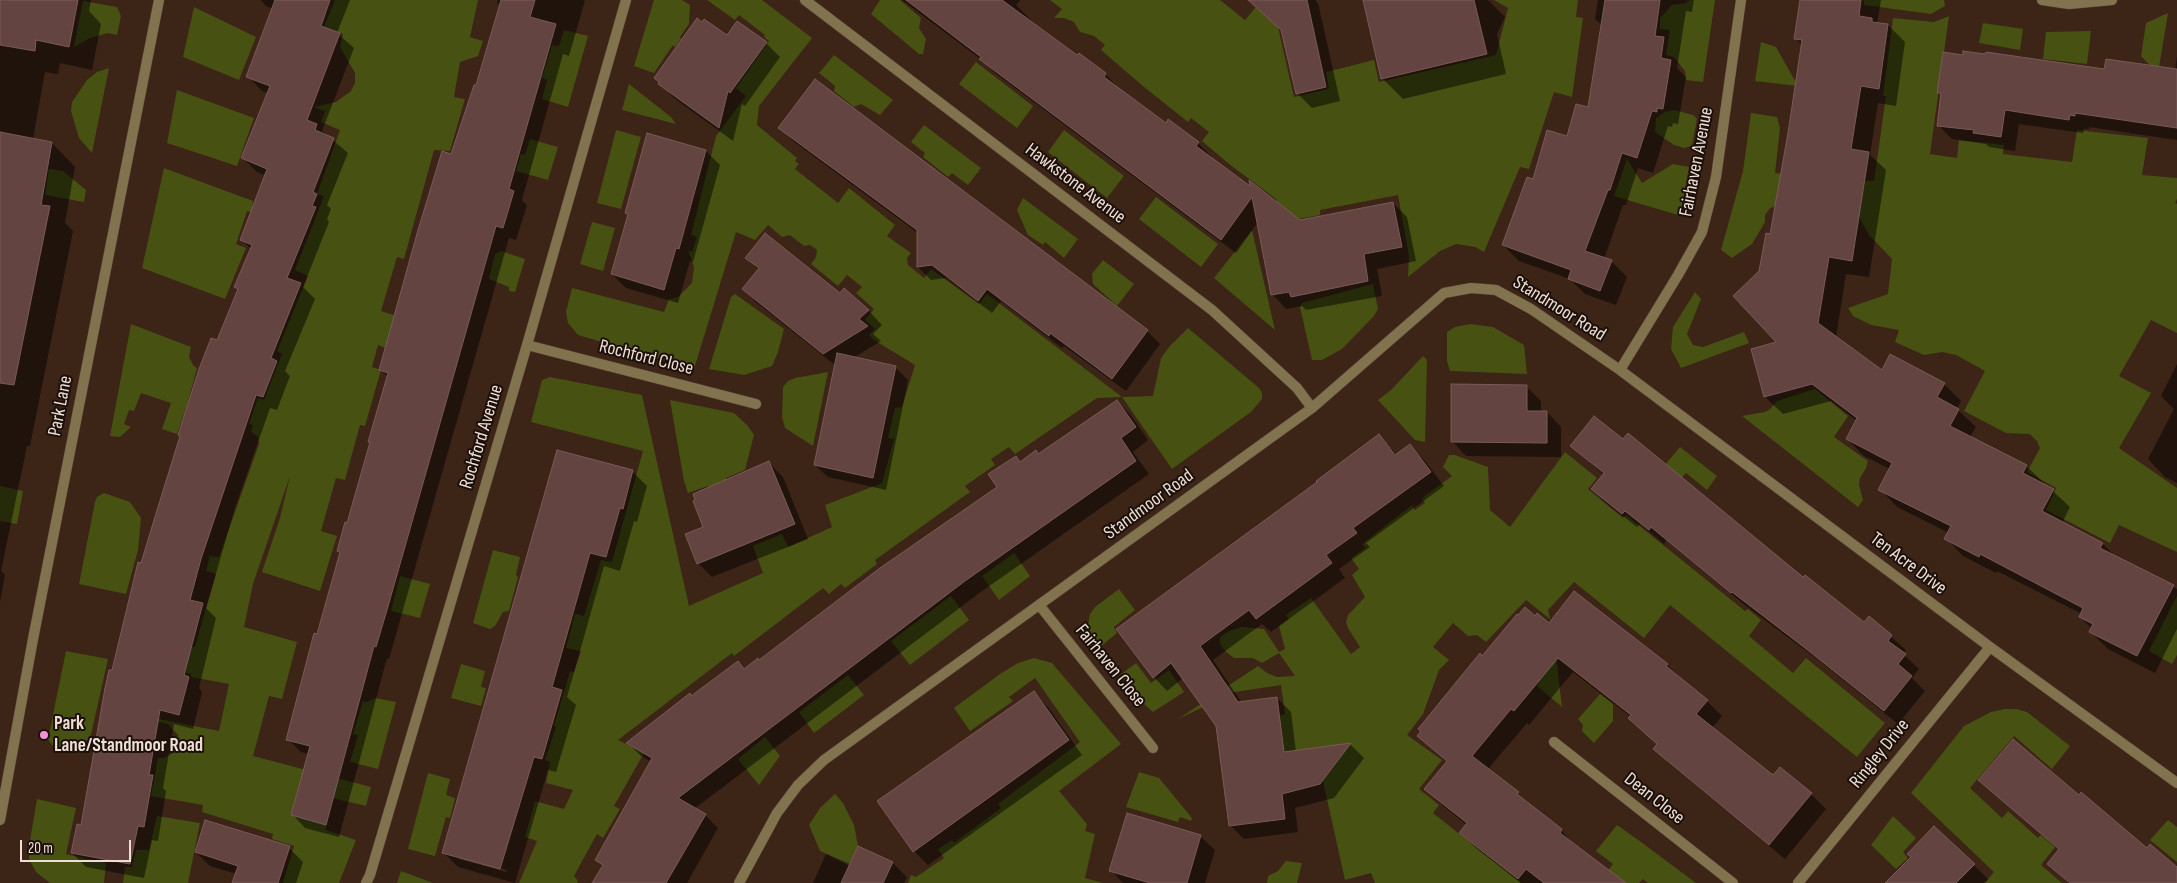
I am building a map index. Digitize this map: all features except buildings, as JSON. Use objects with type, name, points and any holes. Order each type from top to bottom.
[{"type":"street","name":"Park Lane","points":[[0,820],[33,639],[159,0]]},
{"type":"street","name":"Rochford Avenue","points":[[366,883],[370,875],[527,345],[626,0]]},
{"type":"street","name":"Hawkstone Avenue","points":[[805,0],[1212,310],[1297,388],[1312,408]]},
{"type":"street","name":"Fairhaven Avenue","points":[[1620,370],[1702,232],[1716,177],[1741,0]]},
{"type":"street","points":[[2042,0],[2069,4],[2112,0]]},
{"type":"street","name":"Standmoor Road","points":[[739,883],[777,813],[798,785],[824,760],[1312,408],[1444,293],[1471,288],[1496,290],[1532,309],[1620,370]]},
{"type":"street","name":"Rochford Close","points":[[527,345],[756,404]]},
{"type":"street","name":"Ten Acre Drive","points":[[1620,370],[1990,647],[2177,783]]},
{"type":"street","name":"Fairhaven Close","points":[[1040,606],[1153,748]]},
{"type":"street","name":"Ringley Drive","points":[[1798,883],[1990,647]]},
{"type":"street","name":"Dean Close","points":[[1554,742],[1733,883]]},
{"type":"green space","points":[[335,0],[478,0],[470,37],[483,41],[478,56],[460,62],[454,97],[465,99],[450,151],[434,150],[404,259],[397,257],[381,311],[396,316],[386,348],[378,345],[372,367],[381,370],[365,426],[360,425],[345,480],[336,478],[321,531],[337,536],[320,591],[262,572],[280,518],[290,476],[253,584],[244,627],[297,642],[282,699],[269,696],[253,756],[371,787],[366,806],[298,790],[291,815],[326,825],[326,830],[356,840],[339,883],[283,883],[294,846],[272,839],[273,834],[202,812],[203,805],[151,796],[158,758],[164,758],[175,752],[178,735],[168,724],[158,722],[159,719],[219,731],[229,684],[191,677],[191,674],[175,671],[181,645],[195,647],[216,574],[206,571],[210,556],[219,557],[259,444],[258,437],[251,432],[253,425],[249,424],[258,398],[264,400],[282,354],[277,351],[308,276],[295,270],[324,196],[317,194],[340,130],[321,122],[325,111],[314,107],[336,102],[351,91],[355,83],[355,73],[340,47],[343,34],[324,27]]},
{"type":"green space","points":[[654,0],[682,0],[690,5],[689,24],[680,37],[681,39],[675,47],[673,45],[654,73],[634,66]]},
{"type":"green space","points":[[707,0],[762,0],[812,38],[759,106],[757,125],[797,158],[795,161],[799,164],[795,169],[838,203],[849,188],[895,225],[887,236],[911,253],[907,258],[908,265],[924,278],[931,269],[979,304],[987,294],[1122,397],[1097,398],[1015,454],[1009,447],[991,459],[995,465],[965,486],[970,492],[875,560],[877,564],[845,588],[841,584],[829,594],[823,588],[734,656],[732,653],[618,740],[644,753],[614,806],[620,809],[603,838],[597,834],[574,876],[578,881],[577,883],[519,883],[537,841],[525,837],[535,801],[564,809],[573,790],[546,783],[550,762],[545,760],[556,727],[554,726],[570,671],[574,672],[581,651],[566,648],[575,614],[584,616],[601,560],[612,562],[643,451],[531,422],[542,380],[550,377],[642,395],[689,606],[763,573],[753,546],[782,534],[788,547],[832,527],[825,505],[882,483],[894,439],[888,438],[895,408],[902,407],[915,365],[869,335],[875,329],[865,320],[874,309],[856,293],[862,287],[847,275],[838,286],[811,264],[816,257],[817,250],[810,245],[804,246],[790,235],[782,237],[768,225],[755,240],[736,232],[694,369],[578,335],[568,323],[566,312],[572,288],[664,312],[669,299],[678,297],[692,283],[694,267],[688,250],[692,252],[697,237],[691,235],[716,136],[746,96],[736,88],[769,41],[764,37],[765,35],[739,15],[735,20]]},
{"type":"green space","points":[[880,0],[900,0],[921,18],[919,28],[926,39],[923,54],[919,54],[871,14]]},
{"type":"green space","points":[[1050,0],[1220,0],[1245,20],[1256,7],[1278,27],[1294,97],[1329,89],[1326,72],[1374,60],[1379,82],[1496,55],[1508,8],[1494,0],[1578,0],[1576,17],[1583,18],[1572,97],[1554,92],[1529,169],[1520,167],[1484,252],[1475,247],[1456,244],[1440,251],[1408,277],[1409,256],[1398,195],[1320,210],[1320,215],[1286,221],[1276,199],[1202,141],[1209,132],[1191,118],[1188,122],[1144,87],[1101,50],[1105,45],[1094,36],[1080,32],[1074,22],[1064,18],[1054,18],[1062,9]]},
{"type":"green space","points":[[1690,0],[1715,0],[1703,82],[1686,80],[1685,71],[1674,57],[1666,55],[1670,30],[1660,29],[1660,18],[1672,5],[1686,3]]},
{"type":"green space","points":[[1864,0],[1944,0],[1945,6],[1931,14],[1864,5]]},
{"type":"green space","points":[[83,1],[117,7],[121,16],[117,35],[108,33],[90,38],[74,47]]},
{"type":"green space","points":[[194,7],[256,37],[239,80],[183,57]]},
{"type":"green space","points":[[2168,13],[2158,74],[2141,56],[2146,23]]},
{"type":"green space","points":[[1949,16],[1930,154],[1957,158],[1959,140],[2004,145],[2003,154],[2072,162],[2077,130],[2148,138],[2142,175],[2177,178],[2177,199],[2175,203],[2177,204],[2177,333],[2151,320],[2119,376],[2151,393],[2119,448],[2177,488],[2177,552],[2119,525],[2110,543],[2046,510],[2056,488],[2027,472],[2040,448],[2037,441],[2030,434],[2006,433],[1964,411],[1985,371],[1956,355],[1942,352],[1924,355],[1895,342],[1899,330],[1871,325],[1853,316],[1848,308],[1888,294],[1892,259],[1869,235],[1859,217],[1853,180],[1874,181],[1886,96],[1883,96],[1893,18],[1934,22]]},
{"type":"green space","points":[[1983,23],[2023,29],[2020,50],[1979,43]]},
{"type":"green space","points":[[564,30],[588,36],[568,107],[542,99],[547,80],[542,78],[552,45],[559,46]]},
{"type":"green space","points":[[2091,31],[2087,64],[2043,59],[2046,32]]},
{"type":"green space","points":[[1761,42],[1776,47],[1798,86],[1755,81]]},
{"type":"green space","points":[[834,55],[893,100],[880,115],[861,104],[854,107],[834,91],[835,86],[819,73]]},
{"type":"green space","points":[[976,62],[1033,106],[1017,128],[959,84]]},
{"type":"green space","points":[[109,68],[92,153],[79,138],[71,111],[72,102],[87,80],[97,72]]},
{"type":"green space","points":[[629,84],[671,117],[676,124],[622,110]]},
{"type":"green space","points":[[177,90],[254,118],[237,166],[167,143]]},
{"type":"green space","points":[[1674,110],[1693,115],[1697,119],[1692,146],[1684,148],[1674,145],[1655,132],[1656,118],[1665,112]]},
{"type":"green space","points":[[1751,113],[1777,117],[1780,128],[1775,173],[1785,174],[1780,205],[1770,208],[1765,215],[1765,222],[1752,244],[1732,258],[1721,250],[1743,171]]},
{"type":"green space","points":[[924,125],[981,168],[968,185],[952,173],[948,177],[923,157],[925,153],[911,142]]},
{"type":"green space","points":[[616,130],[641,137],[621,209],[597,203]]},
{"type":"green space","points":[[1064,130],[1124,176],[1107,198],[1048,152]]},
{"type":"green space","points":[[530,139],[558,147],[548,180],[516,171],[521,154],[525,155]]},
{"type":"green space","points":[[1627,159],[1642,183],[1673,164],[1689,167],[1681,213],[1678,215],[1614,196]]},
{"type":"green space","points":[[164,168],[253,201],[252,212],[247,211],[236,244],[246,248],[225,299],[142,268]]},
{"type":"green space","points":[[49,169],[63,171],[86,190],[84,202],[45,195]]},
{"type":"green space","points":[[1156,197],[1218,244],[1201,267],[1139,219]]},
{"type":"green space","points":[[1023,198],[1078,239],[1064,258],[1045,242],[1043,245],[1028,235],[1017,210]]},
{"type":"green space","points":[[592,222],[615,228],[603,271],[580,264]]},
{"type":"green space","points":[[1252,230],[1275,330],[1214,278]]},
{"type":"green space","points":[[501,251],[525,259],[515,292],[509,291],[509,287],[489,279],[495,254]]},
{"type":"green space","points":[[1103,260],[1134,284],[1117,306],[1093,284],[1092,274]]},
{"type":"green space","points":[[1373,284],[1378,309],[1374,316],[1342,349],[1322,360],[1312,360],[1300,307],[1302,303]]},
{"type":"green space","points":[[1695,292],[1701,299],[1687,334],[1693,345],[1703,347],[1744,332],[1749,343],[1681,368],[1671,349],[1673,327]]},
{"type":"green space","points":[[735,294],[784,329],[772,366],[744,375],[709,369],[731,297]]},
{"type":"green space","points":[[131,324],[191,347],[189,357],[197,368],[177,434],[162,429],[171,403],[141,393],[134,411],[129,410],[124,424],[131,427],[120,437],[110,436]]},
{"type":"green space","points":[[1470,324],[1493,327],[1524,345],[1527,374],[1450,371],[1447,361],[1447,332],[1455,327]]},
{"type":"green space","points":[[1188,328],[1259,388],[1262,393],[1262,399],[1251,412],[1172,469],[1122,397],[1153,396],[1161,358]]},
{"type":"green space","points":[[1423,356],[1427,360],[1425,442],[1415,440],[1378,400],[1391,390]]},
{"type":"green space","points":[[828,372],[813,446],[785,428],[782,417],[783,387],[788,381],[795,378]]},
{"type":"green space","points":[[1815,389],[1848,416],[1834,437],[1868,461],[1860,478],[1859,485],[1863,500],[1858,507],[1742,416],[1765,412],[1777,401]]},
{"type":"green space","points":[[670,400],[734,413],[748,426],[754,435],[745,470],[726,478],[728,485],[711,492],[708,486],[688,493],[684,481]]},
{"type":"green space","points":[[1680,447],[1717,476],[1707,490],[1686,473],[1680,479],[1664,466]]},
{"type":"green space","points":[[1565,452],[1597,478],[1588,489],[1623,518],[1626,515],[1745,611],[1748,609],[1761,620],[1749,636],[1793,673],[1806,658],[1885,723],[1857,757],[1670,605],[1644,638],[1574,582],[1548,610],[1550,619],[1526,600],[1486,642],[1477,635],[1468,636],[1453,623],[1433,647],[1449,660],[1439,670],[1423,714],[1407,735],[1442,760],[1419,789],[1439,805],[1433,813],[1521,883],[1375,883],[1371,873],[1345,880],[1323,781],[1347,748],[1282,752],[1277,716],[1285,714],[1281,685],[1235,692],[1178,719],[1258,666],[1267,673],[1277,677],[1295,676],[1279,653],[1262,663],[1253,658],[1234,658],[1220,644],[1220,637],[1229,631],[1242,627],[1264,629],[1279,652],[1285,649],[1279,626],[1289,619],[1286,615],[1311,598],[1351,654],[1360,647],[1346,622],[1348,615],[1365,597],[1352,575],[1359,569],[1351,558],[1365,548],[1362,544],[1412,505],[1415,510],[1425,503],[1422,498],[1452,476],[1443,467],[1449,455],[1455,455],[1488,467],[1490,510],[1510,527]]},
{"type":"green space","points":[[0,486],[23,491],[17,524],[0,521]]},
{"type":"green space","points":[[104,493],[130,502],[141,518],[138,550],[126,594],[79,584],[95,502],[97,497]]},
{"type":"green space","points":[[493,550],[520,557],[516,575],[518,577],[509,611],[503,612],[495,626],[490,629],[473,623]]},
{"type":"green space","points":[[1014,553],[1030,576],[999,600],[982,576]]},
{"type":"green space","points":[[400,576],[430,584],[420,618],[391,611]]},
{"type":"green space","points":[[1119,589],[1135,610],[1114,627],[1117,633],[1099,648],[1087,630],[1090,614],[1095,607]]},
{"type":"green space","points":[[951,596],[969,620],[910,665],[891,641]]},
{"type":"green space","points":[[2177,596],[2177,655],[2172,664],[2149,651]]},
{"type":"green space","points":[[1555,647],[1562,707],[1537,686],[1539,682],[1533,677]]},
{"type":"green space","points":[[66,651],[108,659],[90,739],[81,743],[81,747],[71,750],[63,750],[52,745],[48,739]]},
{"type":"green space","points":[[1034,658],[1052,663],[1121,744],[1059,791],[1087,824],[1085,831],[1095,834],[1085,878],[1103,883],[908,883],[911,875],[916,877],[944,858],[938,849],[952,840],[954,843],[1001,808],[998,804],[1080,742],[1035,678],[1009,697],[1013,701],[970,731],[954,708],[1000,674],[1018,663]]},
{"type":"green space","points":[[1136,663],[1151,683],[1169,670],[1184,692],[1153,712],[1120,675]]},
{"type":"green space","points":[[461,664],[485,671],[481,687],[486,688],[481,706],[451,698]]},
{"type":"green space","points":[[848,675],[864,695],[814,733],[799,712]]},
{"type":"green space","points":[[1600,694],[1613,704],[1613,721],[1594,743],[1582,731],[1583,725],[1578,719]]},
{"type":"green space","points":[[375,698],[396,702],[378,769],[350,762],[358,735],[353,734],[363,701],[367,702]]},
{"type":"green space","points":[[2005,709],[2027,712],[2070,746],[2052,769],[2014,736],[1970,788],[2002,818],[2008,811],[2038,838],[2041,835],[2055,847],[2041,865],[2062,883],[1985,883],[1994,872],[1911,793],[1964,726],[1991,712]]},
{"type":"green space","points":[[765,737],[780,756],[759,785],[738,759]]},
{"type":"green space","points":[[1139,772],[1159,778],[1192,818],[1191,821],[1180,817],[1178,822],[1126,807]]},
{"type":"green space","points":[[428,773],[450,779],[446,795],[455,798],[450,818],[446,817],[435,856],[408,849]]},
{"type":"green space","points":[[835,794],[843,803],[854,825],[858,846],[850,864],[820,851],[809,825],[820,808]]},
{"type":"green space","points":[[37,799],[76,808],[66,854],[106,863],[104,883],[50,883],[36,872],[29,859],[29,847]]},
{"type":"green space","points":[[157,816],[200,823],[188,883],[123,883],[125,867],[132,867],[136,850],[149,850]]},
{"type":"green space","points":[[1893,816],[1916,838],[1903,852],[1908,858],[1896,869],[1871,845]]},
{"type":"green space","points":[[2168,820],[2177,827],[2177,862],[2150,840]]},
{"type":"green space","points":[[1617,825],[1696,883],[1648,883],[1643,879],[1639,883],[1598,883],[1613,864],[1596,851]]},
{"type":"green space","points":[[1286,861],[1302,863],[1297,883],[1267,883],[1268,876],[1278,871]]},
{"type":"green space","points":[[401,871],[433,883],[397,883]]},
{"type":"place","name":"Park Lane/Standmoor Road","points":[[44,735]]}]
